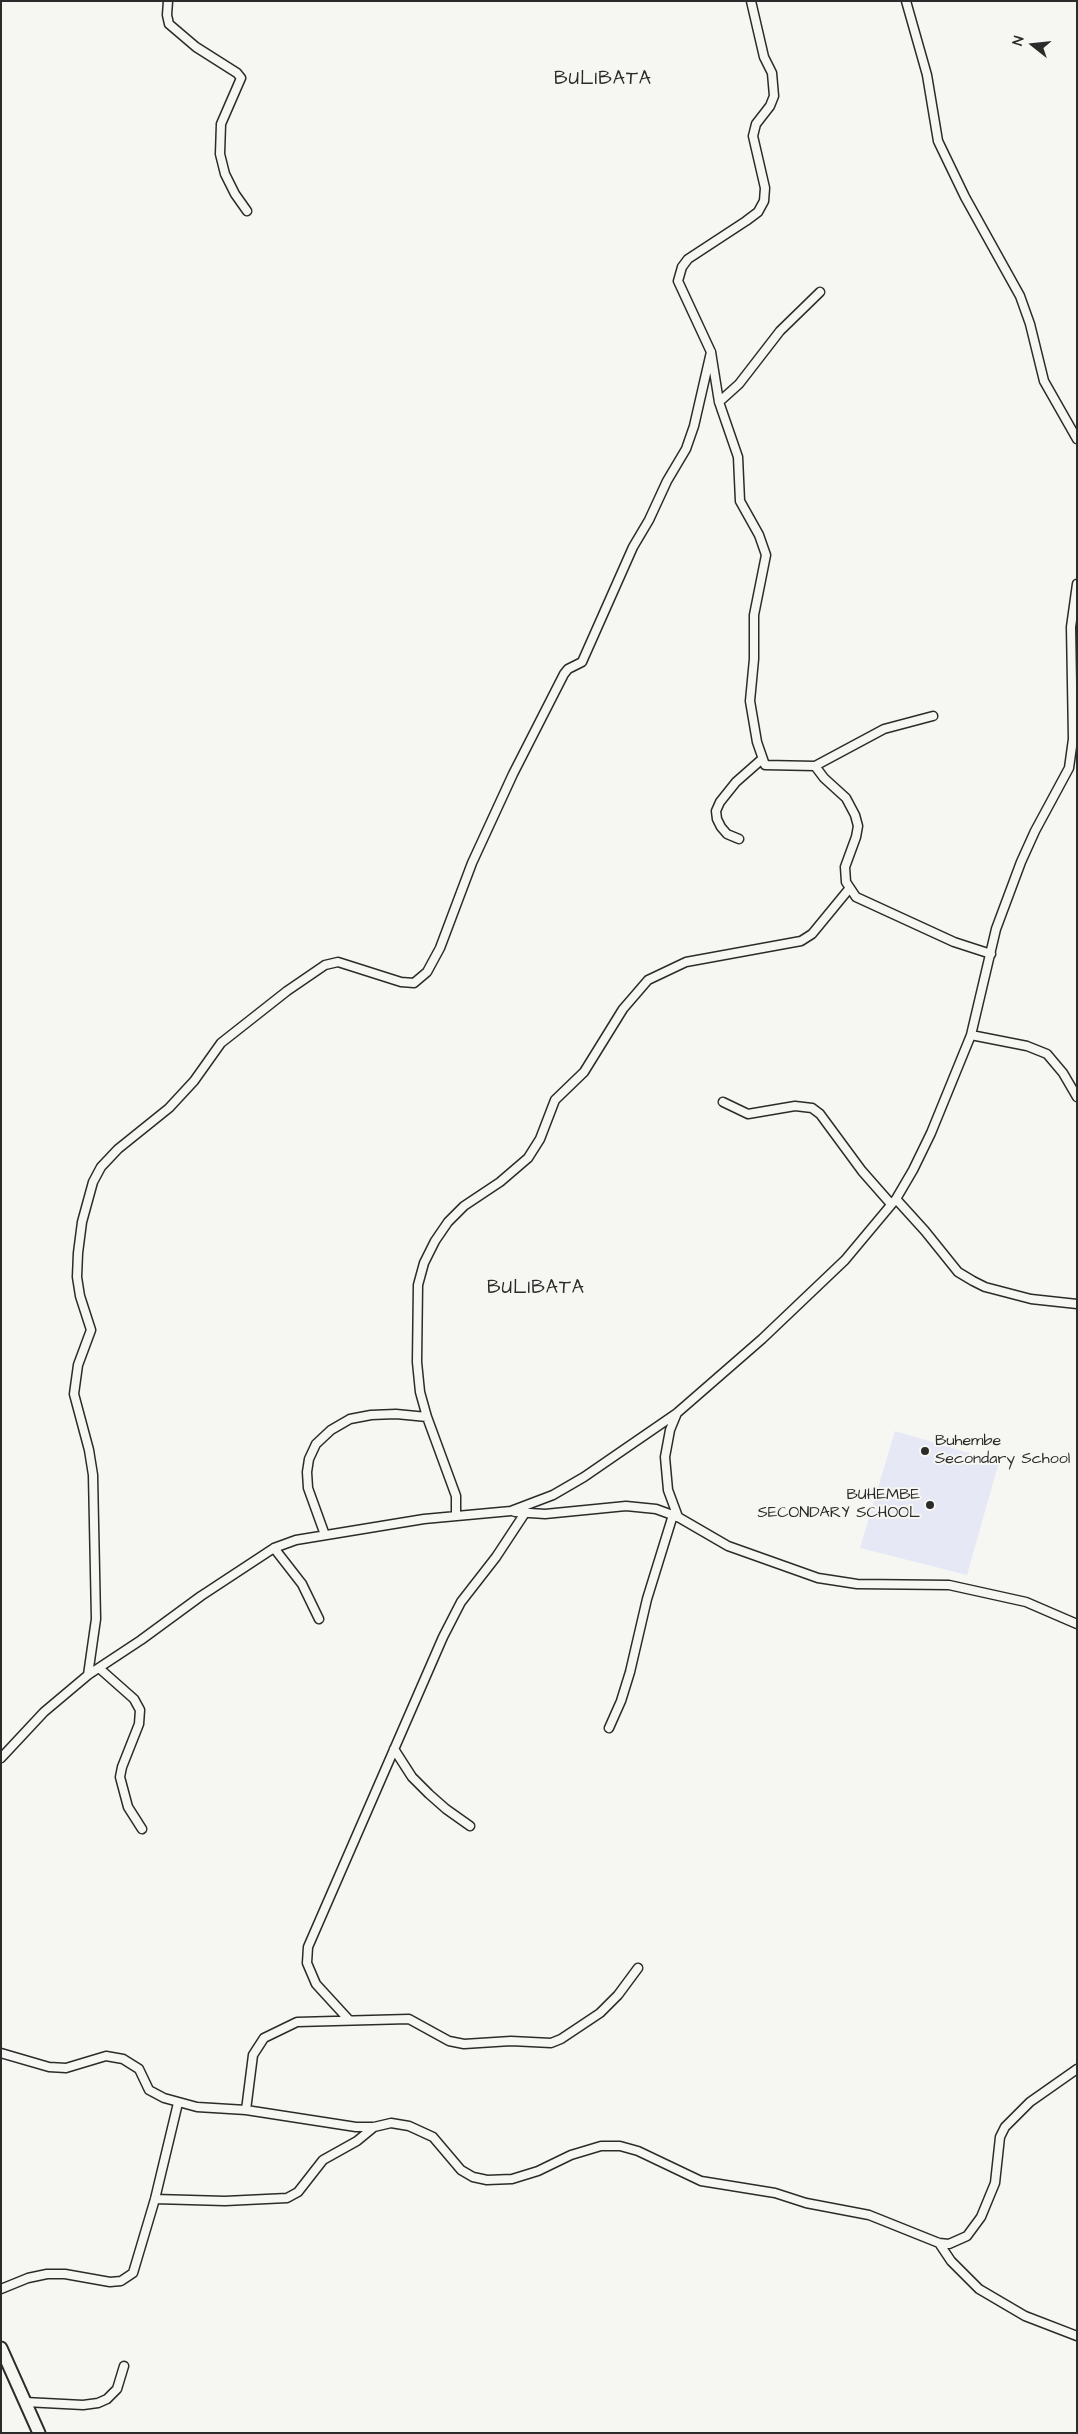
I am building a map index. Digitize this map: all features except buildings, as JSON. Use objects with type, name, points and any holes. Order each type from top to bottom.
[{"type":"street","points":[[168,1],[167,15],[169,24],[196,47],[237,73],[240,78],[240,84],[225,112],[222,124],[220,154],[225,174],[247,212]]},
{"type":"street","points":[[751,1],[764,57],[772,73],[774,96],[770,106],[756,124],[753,136],[765,188],[764,201],[758,212],[688,259],[682,267],[678,281],[699,322],[711,352],[719,402],[738,457],[740,501],[749,521],[759,535],[766,556],[754,615],[754,659],[750,702],[761,760],[763,764],[768,766],[785,764],[815,766],[884,729],[933,716]]},
{"type":"street","points":[[906,1],[927,75],[938,142],[965,198],[1020,296],[1030,324],[1044,381],[1077,439]]},
{"type":"street","points":[[719,402],[749,372],[780,331],[820,292]]},
{"type":"street","points":[[88,1675],[96,1618],[93,1476],[89,1450],[74,1394],[78,1365],[91,1330],[80,1296],[77,1278],[82,1222],[93,1182],[101,1167],[118,1149],[169,1108],[194,1081],[220,1043],[262,1009],[325,965],[338,962],[401,982],[414,983],[427,972],[440,948],[472,863],[513,774],[564,674],[568,669],[582,662],[633,546],[686,449],[694,426],[711,352]]},
{"type":"street","points":[[511,1512],[560,1491],[677,1413],[762,1340],[845,1260],[893,1202],[913,1170],[971,1035],[996,929],[1021,862],[1035,831],[1069,768],[1073,739],[1074,629],[1077,584]]},
{"type":"street","points":[[739,839],[727,834],[721,828],[716,810],[736,782],[761,760]]},
{"type":"street","points":[[815,766],[824,778],[846,798],[858,826],[845,867],[846,882],[856,897],[954,942],[991,954]]},
{"type":"street","points":[[456,1514],[454,1486],[427,1417],[420,1392],[416,1362],[418,1285],[424,1263],[448,1222],[464,1206],[500,1182],[528,1158],[540,1139],[555,1100],[584,1072],[622,1009],[648,980],[686,962],[801,941],[812,934],[849,889]]},
{"type":"street","points":[[971,1035],[1027,1046],[1046,1054],[1063,1073],[1077,1097]]},
{"type":"street","points":[[723,1102],[748,1114],[795,1106],[812,1108],[820,1114],[862,1171],[925,1231],[958,1272],[985,1287],[1032,1299],[1077,1304]]},
{"type":"street","points":[[609,1728],[630,1672],[647,1599],[675,1516],[668,1490],[665,1457],[670,1430],[677,1413]]},
{"type":"street","points":[[326,1535],[308,1488],[307,1472],[309,1459],[316,1444],[331,1430],[350,1418],[396,1414],[427,1417]]},
{"type":"street","points":[[1,1758],[44,1712],[88,1675],[142,1640],[201,1596],[274,1548],[296,1540],[456,1514],[511,1512],[545,1514],[626,1506],[656,1509],[675,1516],[728,1546],[818,1578],[857,1584],[950,1584],[1026,1602],[1077,1624]]},
{"type":"street","points":[[349,2020],[329,2001],[316,1984],[307,1963],[308,1947],[419,1689],[460,1602],[508,1541],[525,1513]]},
{"type":"street","points":[[274,1548],[302,1584],[319,1619]]},
{"type":"street","points":[[99,1668],[134,1699],[140,1710],[139,1724],[120,1777],[128,1807],[142,1829]]},
{"type":"street","points":[[394,1749],[412,1776],[429,1794],[470,1826]]},
{"type":"street","points":[[246,2110],[253,2054],[264,2038],[297,2022],[410,2019],[439,2037],[464,2044],[511,2041],[551,2043],[561,2039],[600,2013],[618,1996],[638,1968]]},
{"type":"street","points":[[1,2053],[49,2067],[66,2068],[106,2056],[123,2058],[139,2068],[149,2090],[178,2103],[197,2107],[246,2110],[336,2125],[374,2127],[391,2123],[409,2126],[424,2131],[433,2137],[461,2170],[473,2177],[487,2180],[512,2178],[538,2172],[571,2155],[601,2146],[620,2146],[638,2151],[701,2180],[775,2193],[814,2205],[862,2213],[939,2243],[949,2244],[968,2236],[981,2217],[995,2183],[1000,2138],[1012,2118],[1077,2069]]},
{"type":"street","points":[[1,2289],[28,2278],[47,2274],[65,2274],[110,2282],[127,2278],[133,2273],[155,2199],[178,2103]]},
{"type":"street","points":[[155,2199],[225,2201],[287,2198],[298,2192],[323,2160],[362,2137],[374,2127]]},
{"type":"street","points":[[939,2243],[951,2261],[979,2289],[1025,2316],[1077,2336]]},
{"type":"street","points":[[1,2348],[39,2433]]},
{"type":"street","points":[[25,2402],[83,2405],[98,2403],[107,2399],[117,2388],[124,2366]]},
{"type":"shaded area","name":"BUHEMBE SECONDARY SCHOOL","points":[[895,1431],[999,1462],[967,1575],[860,1548]]},
{"type":"place","name":"Buhembe Secondary School","points":[[925,1451]]},
{"type":"place","name":"BUHEMBE SECONDARY SCHOOL","points":[[930,1505]]},
{"type":"district","name":"BULIBATA","points":[[603,80]]},
{"type":"district","name":"BULIBATA","points":[[536,1289]]}]
